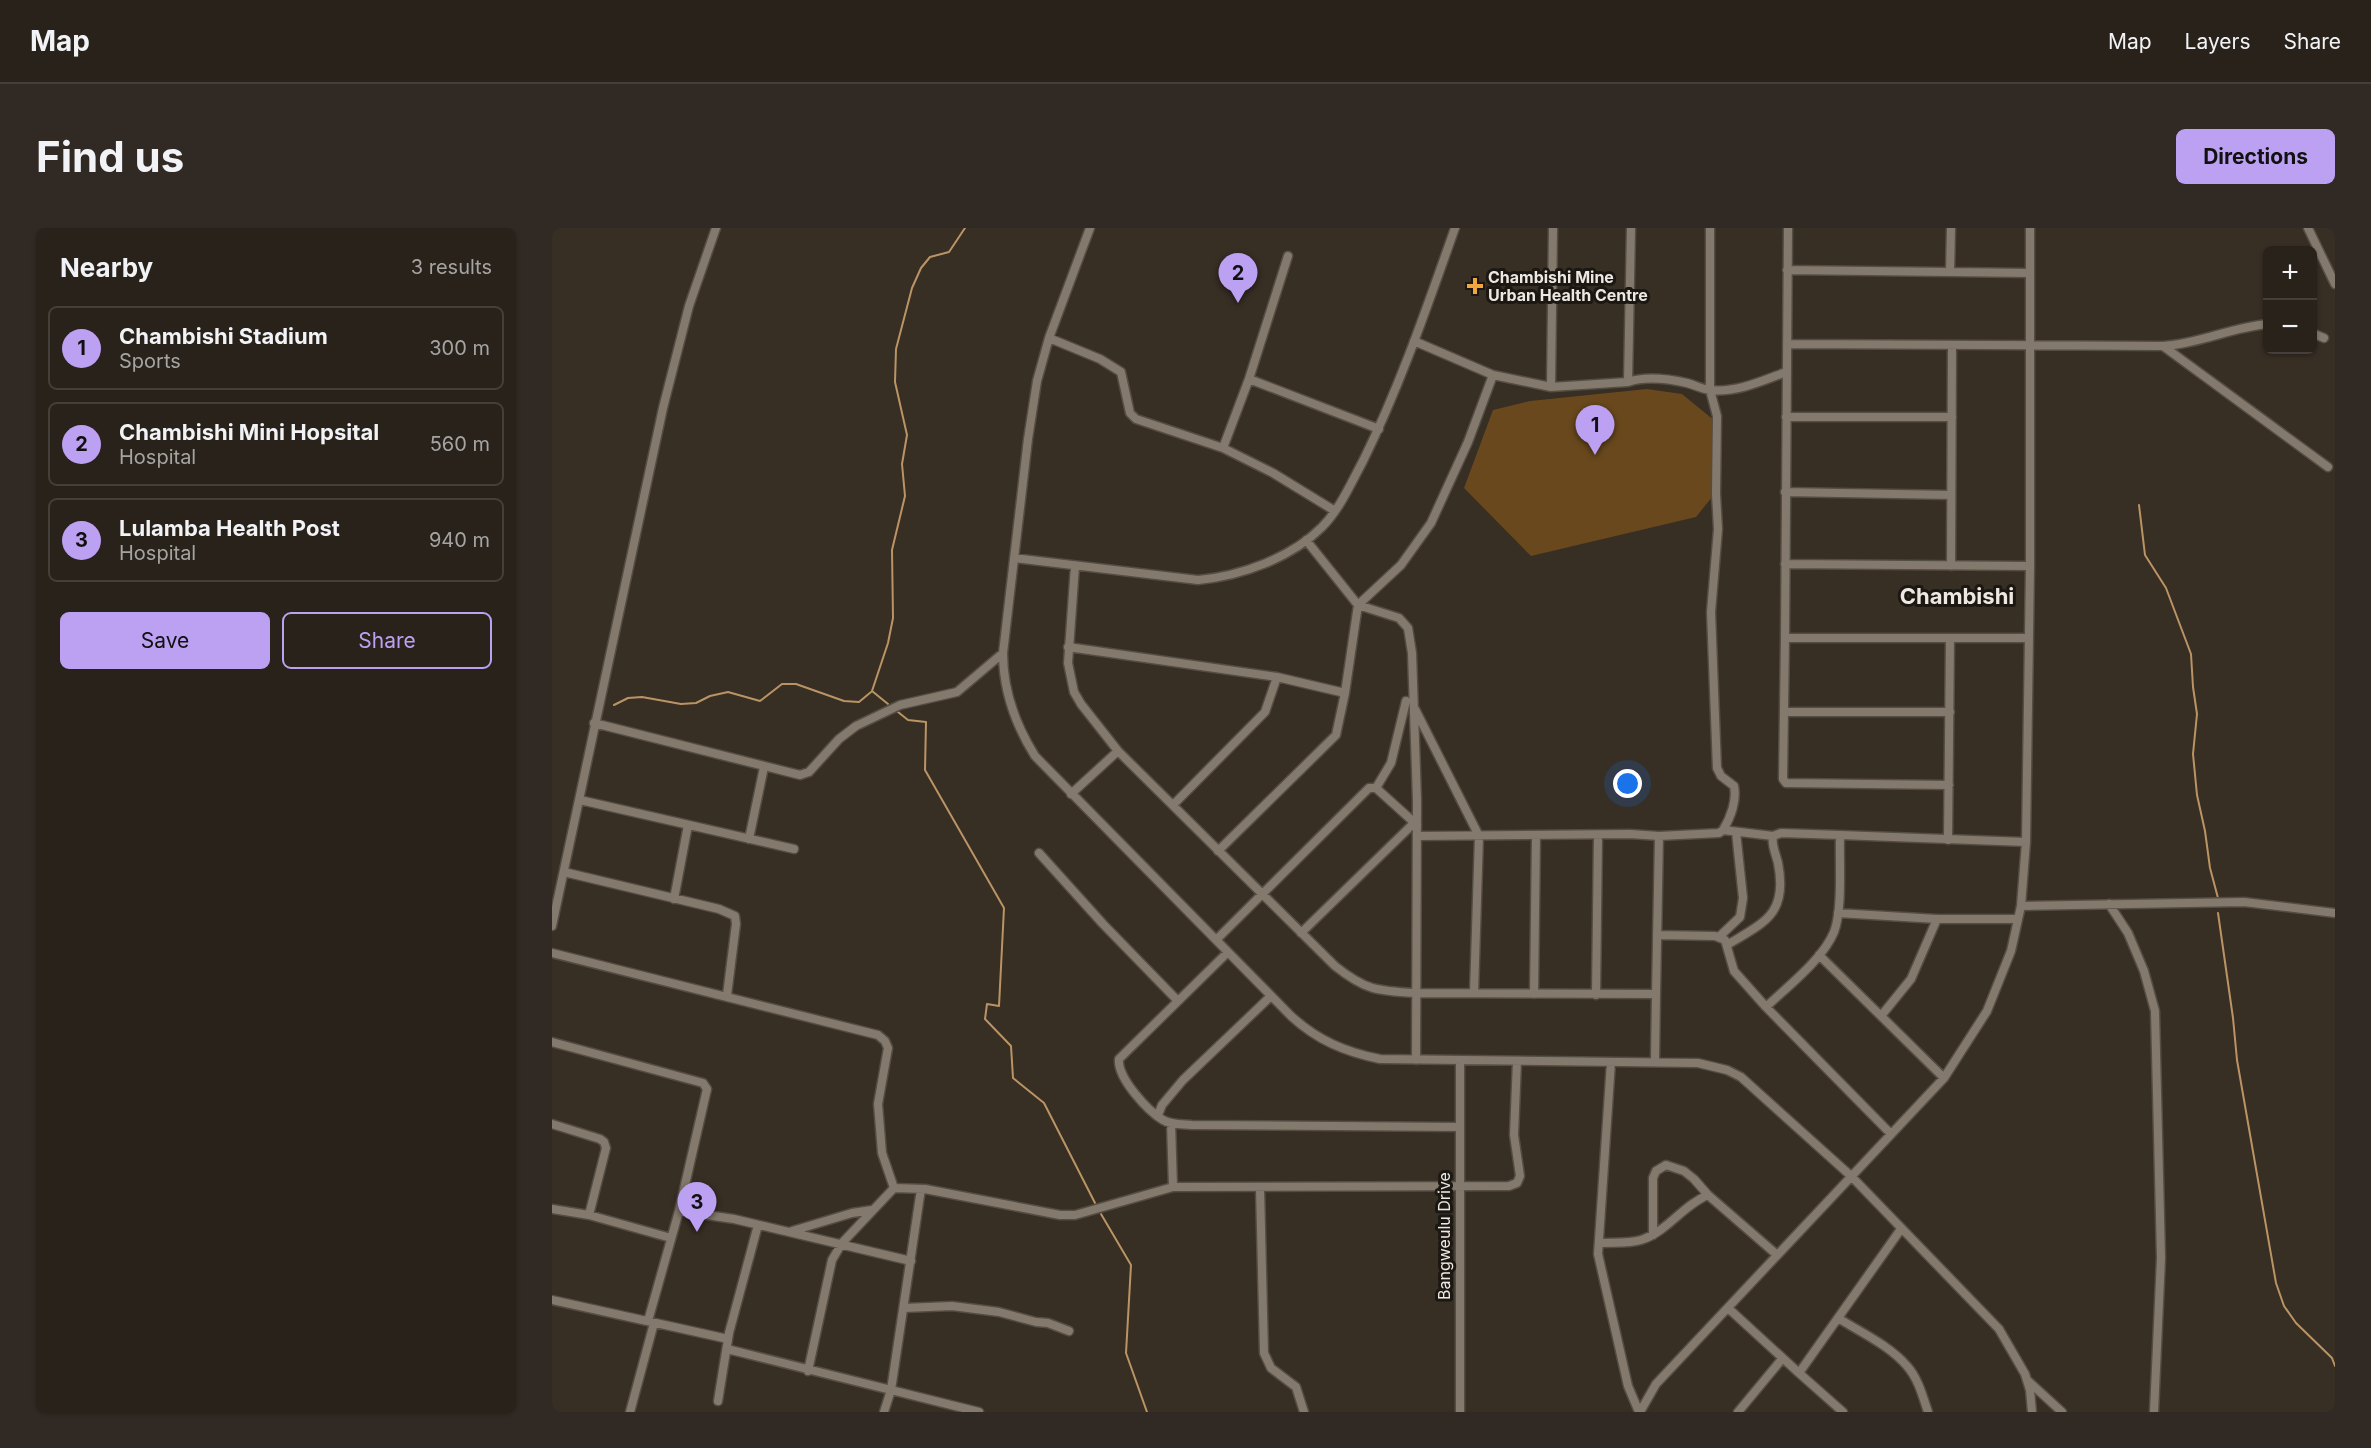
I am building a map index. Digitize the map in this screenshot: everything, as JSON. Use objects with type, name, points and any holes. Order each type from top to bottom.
[{"type":"street","points":[[552,926],[663,408],[689,306],[716,228]]},
{"type":"street","points":[[1090,228],[1049,338],[1032,406],[1003,653],[1007,693],[1017,724],[1035,756],[1271,996],[1304,1028],[1331,1045],[1362,1055],[1416,1060],[1655,1061],[1713,1065],[1741,1077],[1851,1176],[1999,1329],[2017,1357],[2026,1379],[2032,1412]]},
{"type":"street","points":[[1014,558],[1185,580],[1211,579],[1258,565],[1305,540],[1321,528],[1335,511],[1379,429],[1455,228]]},
{"type":"street","points":[[1551,387],[1553,228]]},
{"type":"street","points":[[1628,382],[1631,228]]},
{"type":"street","points":[[1710,228],[1710,390],[1717,416],[1718,529],[1711,612],[1717,768],[1721,776],[1734,786],[1735,793],[1724,831]]},
{"type":"street","points":[[1788,228],[1783,779],[1786,783],[1949,785]]},
{"type":"street","points":[[1950,272],[1951,228]]},
{"type":"street","points":[[1639,1412],[1656,1384],[1944,1078],[1987,1011],[2011,951],[2021,906],[2026,842],[2030,566],[2030,228]]},
{"type":"street","points":[[2308,228],[2335,284]]},
{"type":"street","points":[[1223,448],[1249,379],[1288,256]]},
{"type":"street","points":[[1787,270],[2029,273]]},
{"type":"street","points":[[1787,344],[2163,346],[2179,345],[2246,326],[2263,324]]},
{"type":"street","points":[[2317,335],[2324,338]]},
{"type":"street","points":[[1049,338],[1100,359],[1121,372],[1130,413],[1136,419],[1223,448],[1272,473],[1335,511]]},
{"type":"street","points":[[1414,341],[1492,375],[1551,387],[1628,382],[1639,378],[1686,383],[1710,390],[1741,388],[1786,372]]},
{"type":"street","points":[[1951,566],[1952,345]]},
{"type":"street","points":[[2163,346],[2328,467]]},
{"type":"street","points":[[1218,851],[1336,735],[1345,693],[1358,605],[1401,565],[1431,523],[1468,442],[1492,375]]},
{"type":"street","points":[[1249,379],[1379,429]]},
{"type":"street","points":[[1786,417],[1953,417]]},
{"type":"street","points":[[1785,492],[1951,495]]},
{"type":"street","points":[[1305,540],[1358,605],[1399,618],[1408,628],[1412,652],[1410,703],[1417,836],[1416,1060]]},
{"type":"street","points":[[1785,564],[2030,566]]},
{"type":"street","points":[[1075,566],[1068,647],[1070,678],[1074,692],[1091,718],[1118,751],[1260,894],[1335,966],[1358,983],[1381,991],[1415,993],[1656,994]]},
{"type":"street","points":[[1785,638],[2029,638]]},
{"type":"street","points":[[1948,840],[1950,638]]},
{"type":"street","points":[[1068,647],[1277,677],[1345,693]]},
{"type":"street","points":[[594,723],[800,775],[809,772],[839,739],[856,726],[900,705],[957,692],[1003,653]]},
{"type":"street","points":[[1173,805],[1265,712],[1277,677]]},
{"type":"street","points":[[1376,788],[1391,763],[1410,703]]},
{"type":"street","points":[[1410,703],[1479,836],[1474,993]]},
{"type":"street","points":[[1784,712],[1950,712]]},
{"type":"street","points":[[1071,794],[1118,751]]},
{"type":"street","points":[[749,839],[764,767]]},
{"type":"street","points":[[1216,940],[1369,788],[1376,788],[1416,824]]},
{"type":"street","points":[[580,800],[794,849]]},
{"type":"street","points":[[1301,933],[1416,824]]},
{"type":"street","points":[[674,899],[688,825]]},
{"type":"street","points":[[1417,836],[1659,836],[1724,831],[1773,836],[1781,833],[2026,842]]},
{"type":"street","points":[[1657,936],[1720,936],[1740,917],[1743,898],[1736,832]]},
{"type":"street","points":[[1596,995],[1598,835]]},
{"type":"street","points":[[1766,1007],[1819,955],[1834,933],[1838,913],[1840,835]]},
{"type":"street","points":[[1534,994],[1536,836]]},
{"type":"street","points":[[1655,1061],[1659,836]]},
{"type":"street","points":[[1727,945],[1760,924],[1776,909],[1779,876],[1773,836]]},
{"type":"street","points":[[1039,853],[1103,924],[1178,1000]]},
{"type":"street","points":[[564,872],[719,909],[735,916],[736,924],[727,995]]},
{"type":"street","points":[[2021,906],[2244,902],[2335,913]]},
{"type":"street","points":[[2109,904],[2128,933],[2144,971],[2155,1011],[2161,1258],[2154,1412]]},
{"type":"street","points":[[1838,913],[1937,919],[2018,919]]},
{"type":"street","points":[[1881,1016],[1911,979],[1937,919]]},
{"type":"street","points":[[1720,936],[1727,945],[1734,971],[1766,1007],[1891,1134]]},
{"type":"street","points":[[1228,952],[1119,1059],[1119,1069],[1136,1094],[1158,1115],[1171,1123],[1192,1125],[1460,1127]]},
{"type":"street","points":[[552,953],[727,995],[878,1035],[885,1041],[888,1048],[878,1104],[882,1153],[894,1188]]},
{"type":"street","points":[[1819,955],[1944,1078]]},
{"type":"street","points":[[1158,1115],[1162,1105],[1183,1080],[1271,996]]},
{"type":"street","points":[[552,1042],[703,1083],[707,1089],[630,1412]]},
{"type":"street","name":"Bangweulu Drive","points":[[1460,1061],[1460,1412]]},
{"type":"street","points":[[808,1371],[832,1260],[842,1243],[894,1188],[921,1189],[1060,1215],[1075,1215],[1173,1187],[1509,1186],[1516,1183],[1520,1176],[1514,1135],[1517,1061]]},
{"type":"street","points":[[1611,1062],[1599,1243],[1602,1276],[1625,1375],[1639,1412]]},
{"type":"street","points":[[1171,1123],[1173,1187]]},
{"type":"street","points":[[552,1124],[600,1138],[604,1142],[606,1148],[589,1215]]},
{"type":"street","points":[[1653,1235],[1653,1178],[1660,1167],[1666,1165],[1684,1171],[1776,1254]]},
{"type":"street","points":[[1260,1188],[1264,1353],[1271,1368],[1296,1388],[1304,1412]]},
{"type":"street","points":[[884,1412],[891,1390],[921,1189]]},
{"type":"street","points":[[1599,1243],[1637,1241],[1653,1235],[1693,1202],[1708,1195]]},
{"type":"street","points":[[552,1209],[589,1215],[671,1239]]},
{"type":"street","points":[[791,1232],[852,1213],[873,1210]]},
{"type":"street","points":[[679,1211],[711,1215],[791,1232],[812,1239],[842,1243],[911,1261]]},
{"type":"street","points":[[718,1401],[728,1339],[758,1225]]},
{"type":"street","points":[[1799,1373],[1901,1229]]},
{"type":"street","points":[[552,1300],[728,1339]]},
{"type":"street","points":[[904,1308],[952,1306],[999,1312],[1048,1323],[1069,1331]]},
{"type":"street","points":[[1728,1308],[1843,1412]]},
{"type":"street","points":[[1838,1318],[1893,1353],[1908,1366],[1928,1412]]},
{"type":"street","points":[[727,1349],[974,1411]]},
{"type":"street","points":[[1738,1412],[1782,1359]]},
{"type":"street","points":[[2026,1379],[2062,1412]]},
{"type":"shaded area","points":[[1647,389],[1682,394],[1715,421],[1713,496],[1696,517],[1531,556],[1464,488],[1493,410],[1530,401]]},
{"type":"waterway","points":[[888,704],[872,691],[888,643],[893,618],[892,550],[905,496],[902,464],[907,435],[895,382],[896,349],[912,288],[921,268],[930,257],[949,252],[965,228]]},
{"type":"waterway","points":[[2139,505],[2145,555],[2166,588],[2191,654],[2197,714],[2193,754],[2197,795],[2210,868],[2218,898]]},
{"type":"waterway","points":[[614,705],[628,698],[642,697],[681,704],[696,703],[710,696],[728,692],[760,701],[782,684],[796,684],[844,701],[859,702],[871,692]]},
{"type":"waterway","points":[[898,712],[908,720],[926,722],[925,770],[1004,908],[999,1006],[987,1004],[985,1019],[1011,1046],[1013,1078],[1044,1103],[1095,1203]]},
{"type":"waterway","points":[[2218,913],[2237,1060],[2276,1283],[2284,1306],[2296,1323],[2332,1358],[2335,1366]]},
{"type":"waterway","points":[[1101,1214],[1131,1265],[1126,1353],[1147,1412]]},
{"type":"place","name":"Chambishi Mine Urban Health Centre","points":[[1475,286]]},
{"type":"place","name":"Chambishi Mini Hopsital","points":[[1238,303]]},
{"type":"place","name":"Chambishi Stadium","points":[[1595,455]]},
{"type":"place","name":"Lulamba Health Post","points":[[697,1232]]},
{"type":"district","name":"Chambishi","points":[[1957,596]]}]
